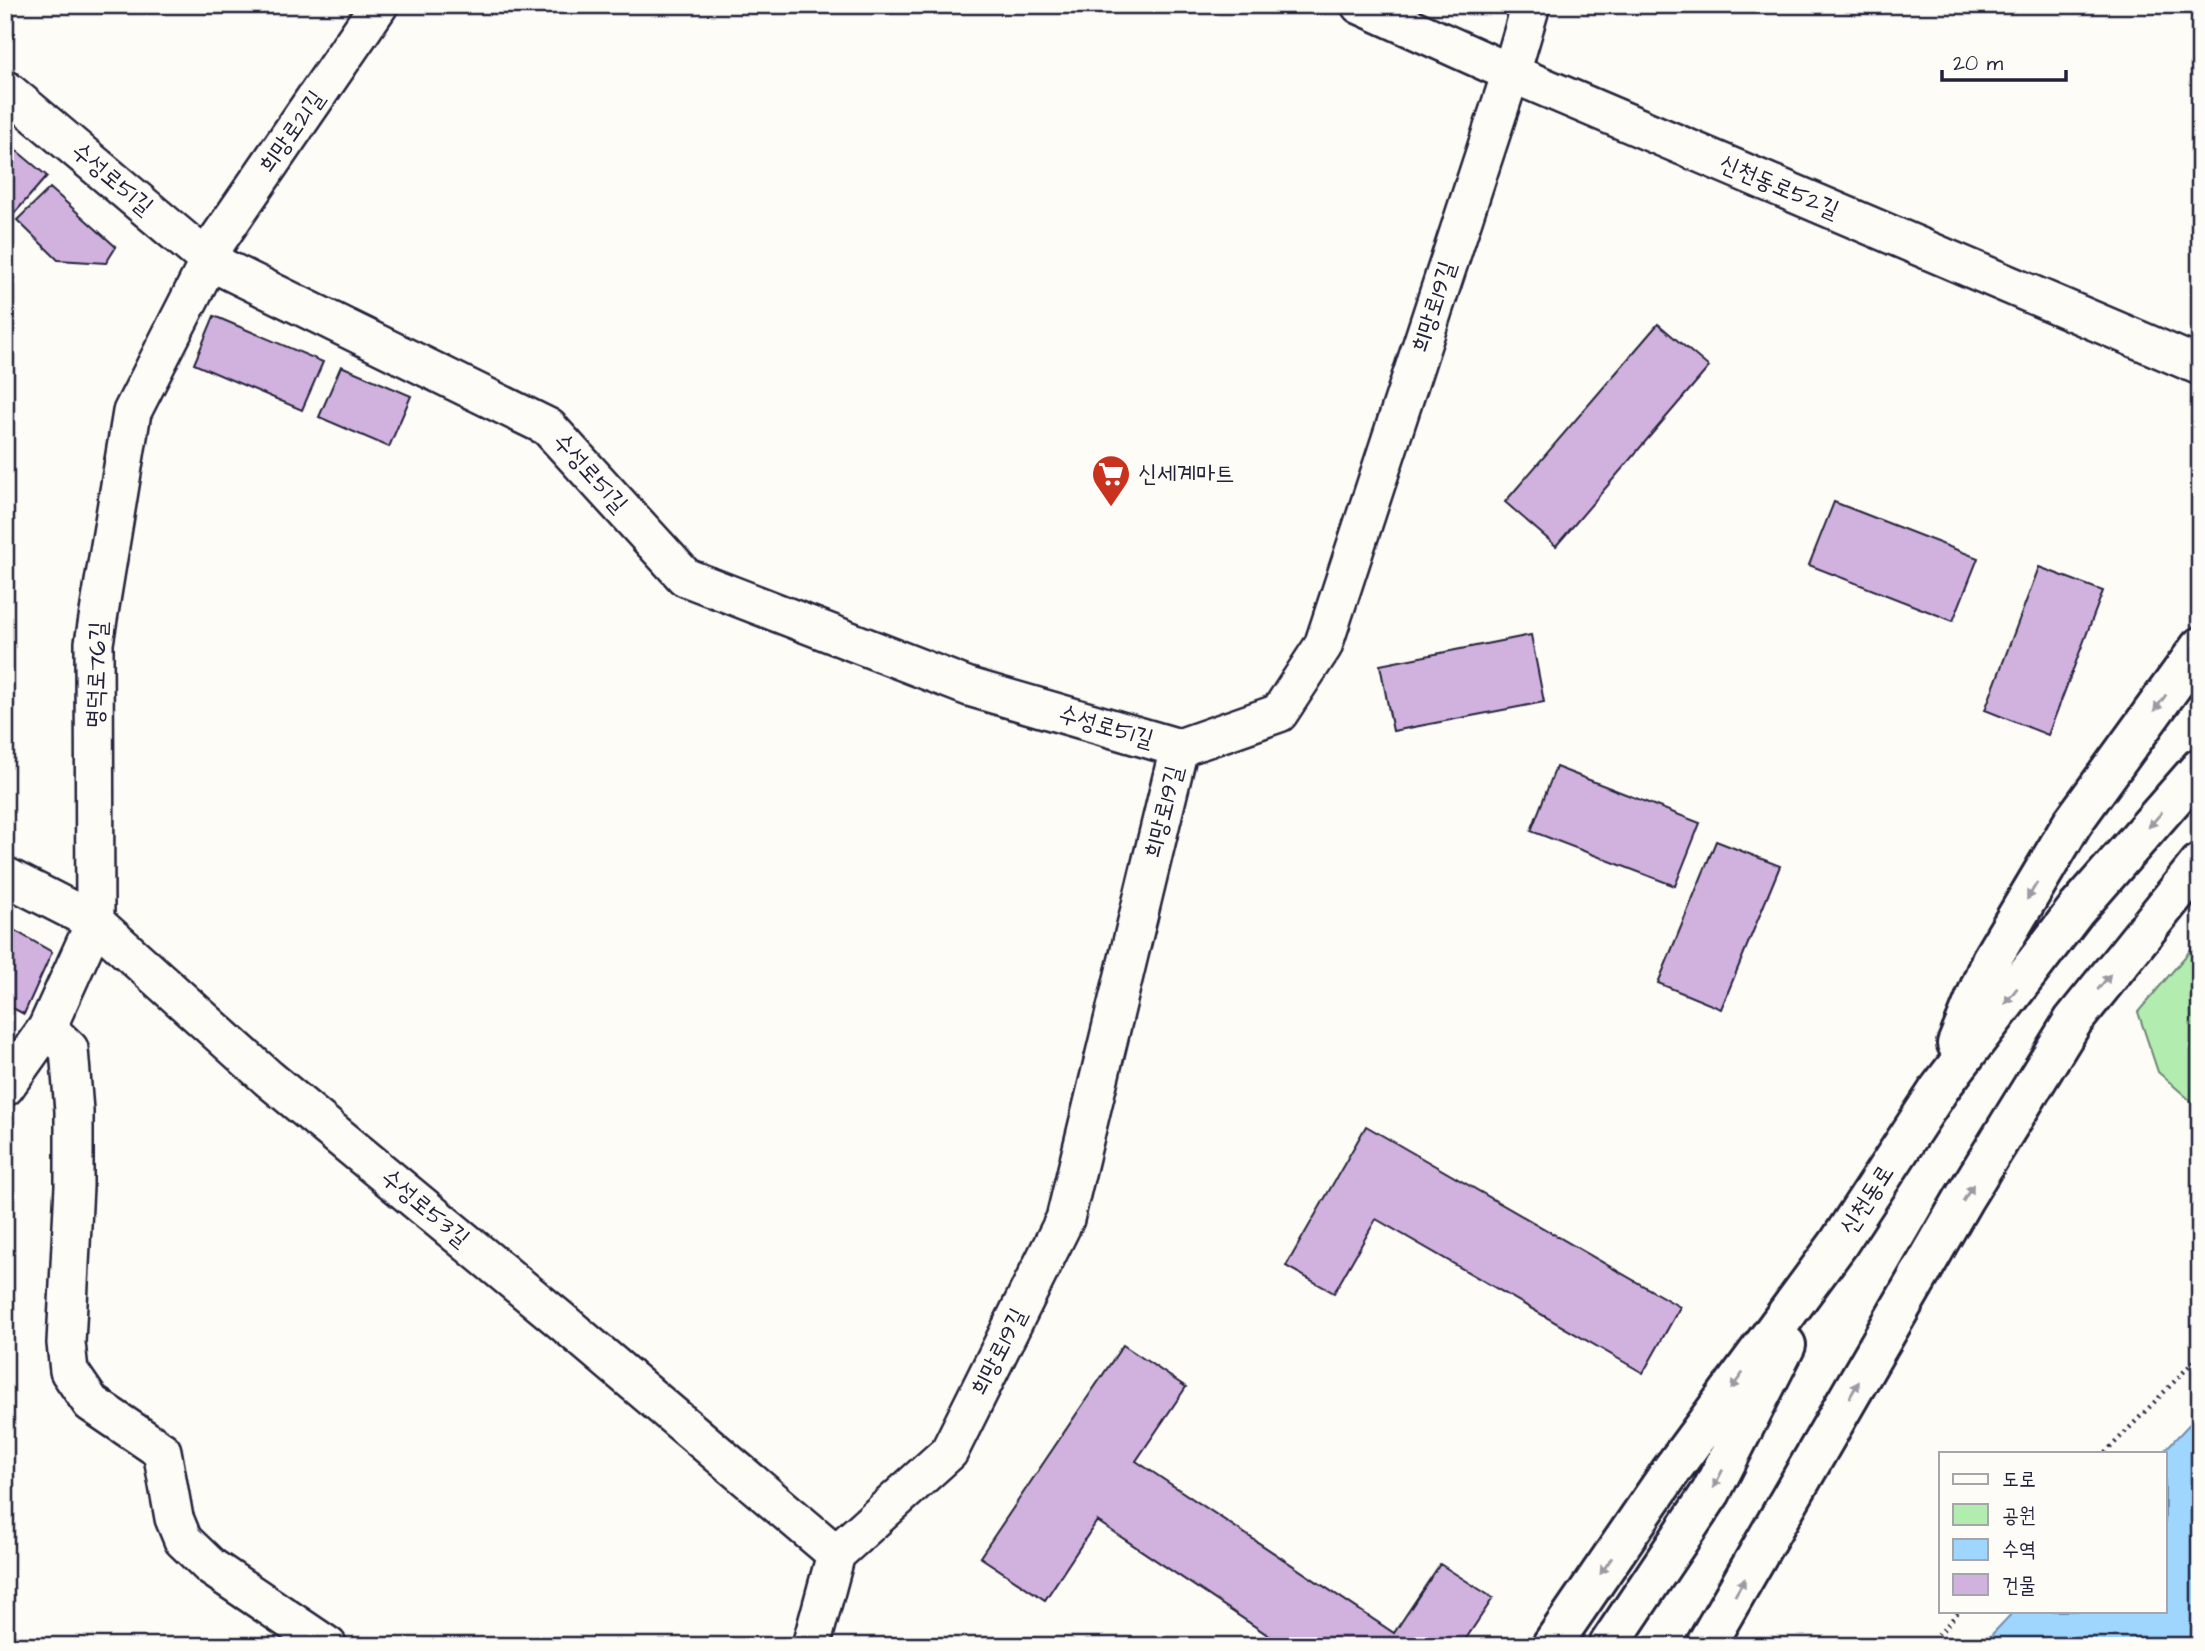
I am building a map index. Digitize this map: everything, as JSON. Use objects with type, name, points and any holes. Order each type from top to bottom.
[{"type":"main road","points":[[1940,1088],[1991,960],[2073,822],[2200,648]]},
{"type":"main road","name":"신천동로","points":[[1551,1646],[1671,1471],[1838,1244],[1940,1088],[2076,910],[2200,768]]},
{"type":"main road","points":[[1705,1646],[1964,1198],[2073,1021],[2200,863]]},
{"type":"main road","points":[[1608,1646],[1711,1492],[1838,1244]]},
{"type":"street","name":"희망로21길","points":[[209,261],[213,247],[379,5]]},
{"type":"street","name":"신천동로52길","points":[[1360,5],[2200,366]]},
{"type":"street","name":"희망로19길","points":[[836,1554],[949,1452],[1065,1219],[1179,748],[1279,713],[1323,646],[1531,5]]},
{"type":"street","name":"수성로51길","points":[[5,89],[209,261],[548,427],[685,577],[969,687],[1179,748]]},
{"type":"street","name":"명덕로76길","points":[[5,1087],[47,1028],[95,922],[94,643],[132,412],[209,261]]},
{"type":"street","name":"수성로53길","points":[[5,876],[95,922],[268,1078],[558,1318],[836,1554]]},
{"type":"street","points":[[47,1028],[69,1049],[74,1111],[74,1186],[66,1343],[69,1371],[91,1403],[162,1451],[174,1518],[183,1540],[221,1574],[328,1646]]},
{"type":"street","points":[[811,1646],[836,1554]]},
{"type":"path","points":[[2106,1452],[2200,1355]]},
{"type":"path","points":[[1929,1646],[1958,1612]]},
{"type":"green space","points":[[2200,939],[2200,1109],[2158,1072],[2138,1012]]},
{"type":"water","points":[[2200,1413],[2200,1646],[1981,1646],[2013,1612],[2166,1612],[2166,1452],[2163,1452]]},
{"type":"building","points":[[5,141],[47,176],[5,224]]},
{"type":"building","points":[[50,188],[116,247],[106,263],[58,260],[17,220]]},
{"type":"building","points":[[214,316],[323,362],[302,410],[194,364]]},
{"type":"building","points":[[1658,324],[1709,367],[1556,546],[1505,502]]},
{"type":"building","points":[[341,366],[411,396],[389,447],[319,417]]},
{"type":"building","points":[[1834,502],[1978,558],[1953,621],[1809,565]]},
{"type":"building","points":[[2039,567],[2103,591],[2048,735],[1985,710]]},
{"type":"building","points":[[1531,635],[1544,702],[1393,731],[1380,665]]},
{"type":"building","points":[[1556,767],[1700,823],[1675,886],[1531,831]]},
{"type":"building","points":[[1716,841],[1780,866],[1721,1009],[1658,983]]},
{"type":"building","points":[[5,925],[52,952],[24,1014],[5,1004]]},
{"type":"building","points":[[1366,1126],[1680,1307],[1643,1373],[1376,1219],[1334,1293],[1286,1266]]},
{"type":"building","points":[[1123,1345],[1186,1387],[1136,1461],[1394,1633],[1440,1564],[1493,1598],[1461,1646],[1284,1646],[1097,1521],[1045,1600],[980,1557]]},
{"type":"place","name":"신세계마트","points":[[1111,508]]}]
